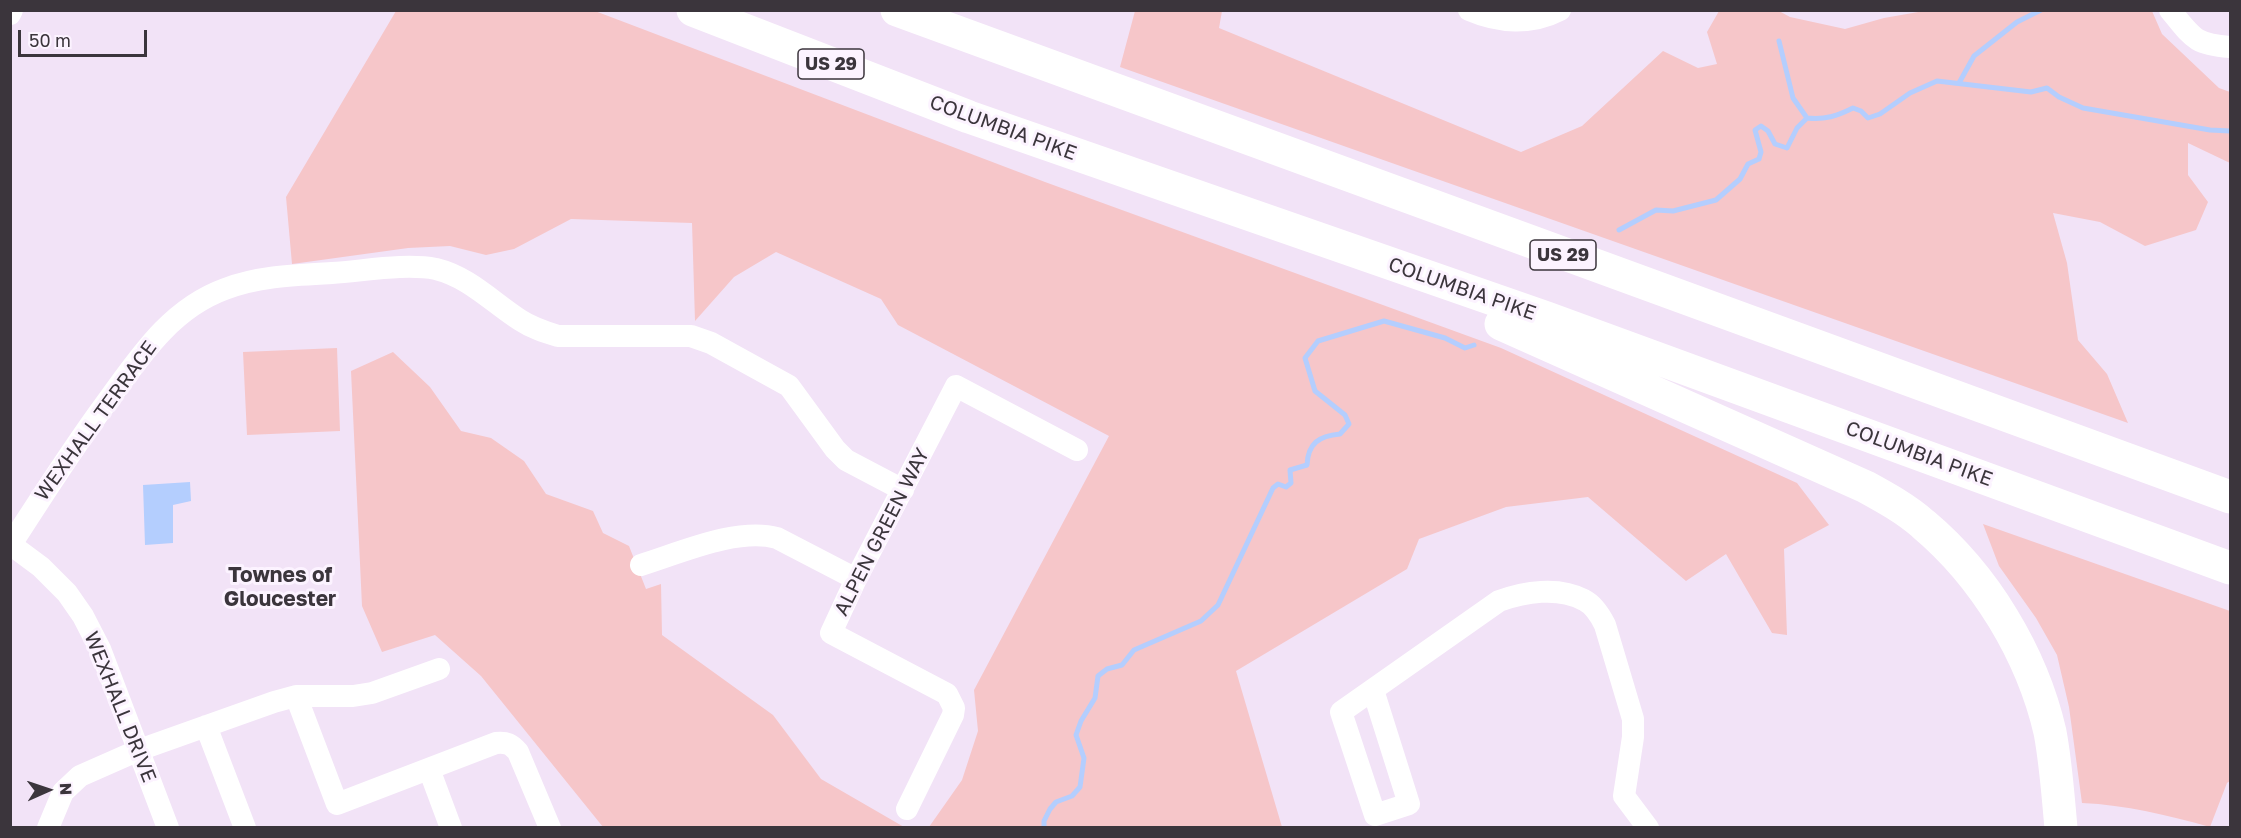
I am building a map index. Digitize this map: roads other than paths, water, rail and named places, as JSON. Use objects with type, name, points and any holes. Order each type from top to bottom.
[{"type":"highway","name":"COLUMBIA PIKE","points":[[693,10],[969,117],[1547,318],[2230,568]]},
{"type":"highway","name":"US 29","points":[[897,10],[2230,497]]},
{"type":"highway","points":[[1246,214],[1560,349],[1855,482],[1901,507],[1951,550],[1971,573],[1995,605],[2023,656],[2040,697],[2049,731],[2056,766],[2061,828]]},
{"type":"street","points":[[1469,10],[1485,17],[1516,22],[1548,17],[1560,10]]},
{"type":"street","points":[[2170,10],[2191,36],[2206,45],[2230,47]]},
{"type":"street","name":"WEXHALL TERRACE","points":[[11,545],[92,422],[147,346],[193,305],[224,289],[251,281],[282,276],[420,267],[458,277],[521,321],[558,336],[691,336],[711,343],[789,386],[835,449],[846,460],[903,490]]},
{"type":"street","name":"ALPEN GREEN WAY","points":[[907,809],[953,715],[954,708],[946,694],[831,633],[856,579],[956,387],[1077,450]]},
{"type":"street","points":[[641,565],[736,536],[765,534],[856,579]]},
{"type":"street","name":"WEXHALL DRIVE","points":[[11,545],[41,567],[67,593],[83,616],[100,649],[168,828]]},
{"type":"street","points":[[1373,690],[1409,804],[1375,814],[1341,712],[1499,600],[1536,592],[1570,595],[1585,600],[1597,611],[1605,625],[1633,719],[1633,737],[1624,796],[1648,828]]},
{"type":"street","points":[[48,828],[63,792],[80,776],[139,750],[296,696],[353,696],[372,693],[439,669]]},
{"type":"street","points":[[296,696],[337,804],[496,743],[511,745],[518,752],[550,828]]},
{"type":"street","points":[[206,726],[245,828]]},
{"type":"street","points":[[429,769],[451,828]]},
{"type":"water","points":[[190,482],[191,501],[173,505],[173,543],[145,545],[143,485]]},
{"type":"waterway","points":[[1959,83],[1974,56],[2017,22],[2041,10]]},
{"type":"waterway","points":[[1779,41],[1793,98],[1807,118]]},
{"type":"waterway","points":[[1619,230],[1656,210],[1673,211],[1716,200],[1740,179],[1748,164],[1759,159],[1761,152],[1755,130],[1761,126],[1768,131],[1775,144],[1787,148],[1797,128],[1807,118],[1831,117],[1853,108],[1861,111],[1868,118],[1880,114],[1910,93],[1937,81],[2031,92],[2047,88],[2059,97],[2083,108],[2210,130],[2230,131]]},
{"type":"waterway","points":[[1044,828],[1044,821],[1056,802],[1072,796],[1080,787],[1084,758],[1076,735],[1081,721],[1095,698],[1098,676],[1107,669],[1122,665],[1134,650],[1201,621],[1218,605],[1273,488],[1278,484],[1286,487],[1291,483],[1290,470],[1307,465],[1312,446],[1321,439],[1340,434],[1349,424],[1345,415],[1315,391],[1305,358],[1318,341],[1384,321],[1445,338],[1465,348],[1474,345]]},
{"type":"district","name":"Townes of Gloucester","points":[[280,587]]}]
